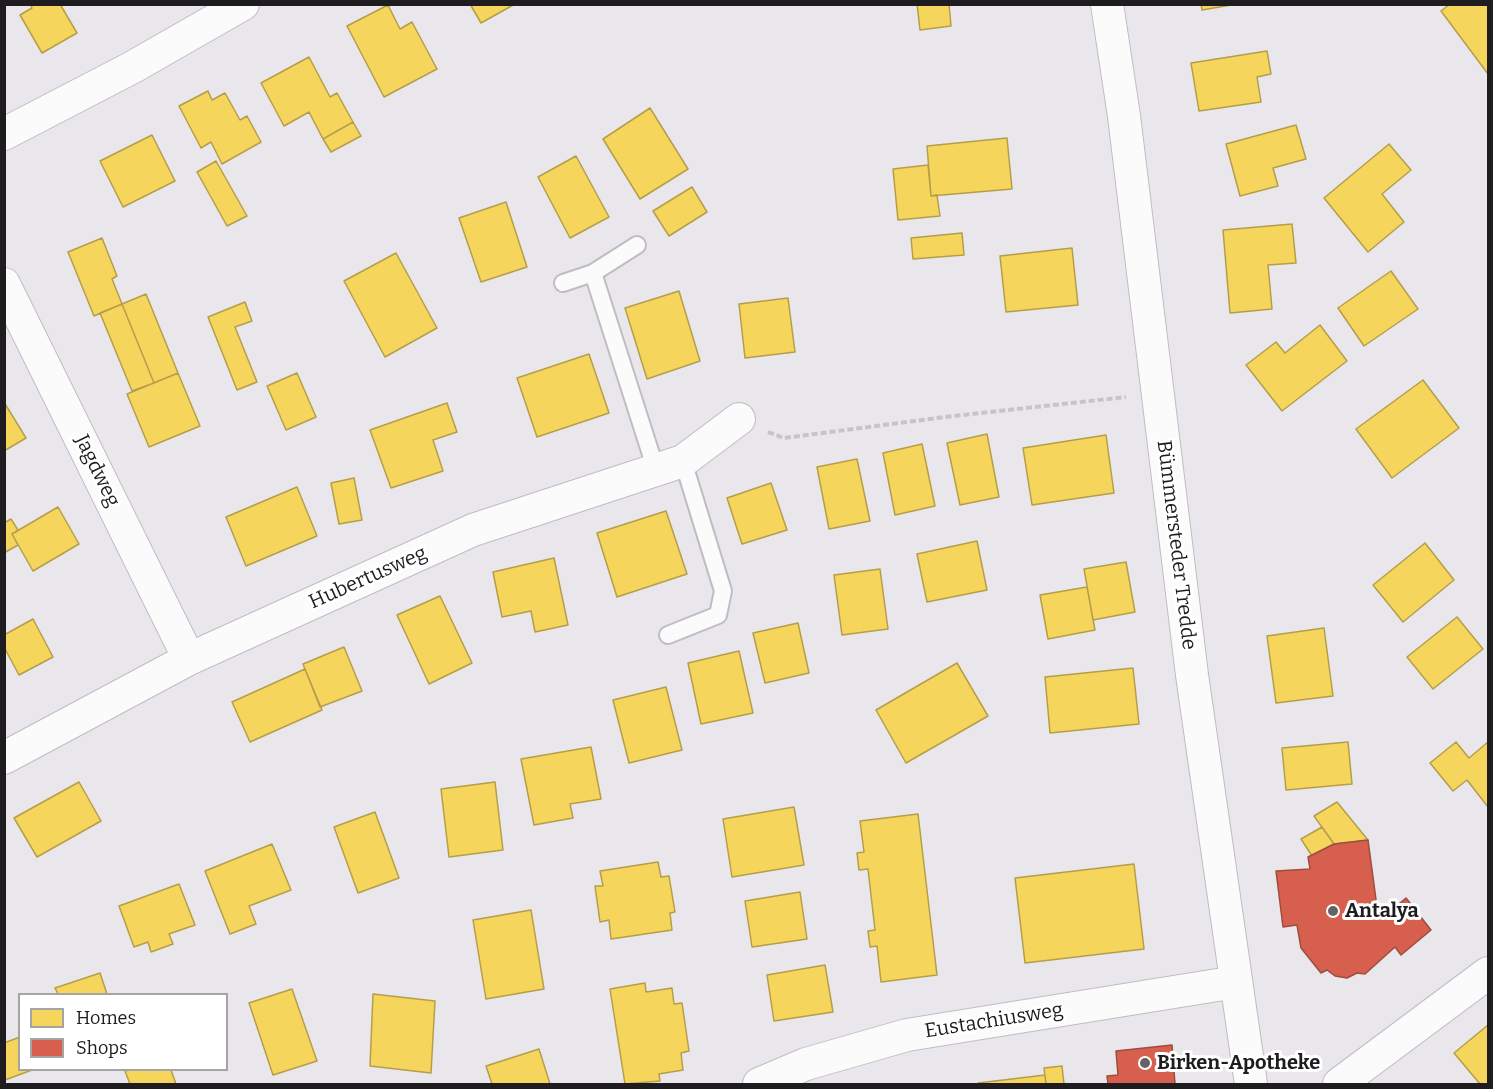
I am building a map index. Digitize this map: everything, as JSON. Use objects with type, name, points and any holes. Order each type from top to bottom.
[{"type":"street","points":[[4,134],[133,67],[243,4]]},
{"type":"street","name":"Bümmersteder Tredde","points":[[1107,4],[1124,116],[1156,394],[1192,675],[1251,1084]]},
{"type":"street","name":"Jagdweg","points":[[4,284],[189,659]]},
{"type":"street","name":"Hubertusweg","points":[[4,758],[189,659],[473,530],[670,466],[739,419]]},
{"type":"street","points":[[1339,1084],[1488,973]]},
{"type":"street","name":"Eustachiusweg","points":[[759,1084],[806,1064],[908,1035],[1236,982]]},
{"type":"lane","points":[[562,283],[593,273],[638,245]]},
{"type":"lane","points":[[593,273],[723,591],[718,615],[668,636]]},
{"type":"path","points":[[739,419],[784,438],[945,417],[1156,394]]},
{"type":"building: Homes","points":[[30,4],[60,4],[77,33],[42,53],[20,15],[32,8]]},
{"type":"building: Homes","points":[[470,4],[515,4],[481,23]]},
{"type":"building: Homes","points":[[917,4],[949,4],[951,26],[920,30]]},
{"type":"building: Homes","points":[[1201,4],[1237,4],[1202,10]]},
{"type":"building: Homes","points":[[1450,4],[1488,4],[1488,74],[1441,11]]},
{"type":"building: Homes","points":[[388,5],[400,29],[412,22],[437,69],[384,97],[347,26]]},
{"type":"building: Homes","points":[[1267,51],[1271,74],[1257,77],[1261,102],[1199,111],[1191,63]]},
{"type":"building: Homes","points":[[309,57],[330,97],[337,93],[353,122],[323,139],[309,112],[284,126],[261,83]]},
{"type":"building: Homes","points":[[208,91],[212,100],[225,93],[240,120],[247,116],[261,142],[222,164],[211,142],[201,148],[179,106]]},
{"type":"building: Homes","points":[[650,108],[688,169],[640,199],[603,139]]},
{"type":"building: Homes","points":[[353,122],[361,136],[331,152],[323,139]]},
{"type":"building: Homes","points":[[1296,125],[1306,159],[1273,168],[1278,186],[1240,196],[1226,144]]},
{"type":"building: Homes","points":[[152,135],[175,181],[123,207],[100,161]]},
{"type":"building: Homes","points":[[1007,138],[1012,189],[931,196],[927,146]]},
{"type":"building: Homes","points":[[1389,144],[1411,170],[1382,194],[1404,222],[1368,252],[1324,198]]},
{"type":"building: Homes","points":[[576,156],[609,217],[570,238],[538,177]]},
{"type":"building: Homes","points":[[216,161],[247,216],[227,226],[197,172]]},
{"type":"building: Homes","points":[[928,165],[931,196],[937,195],[940,216],[898,220],[893,169]]},
{"type":"building: Homes","points":[[692,187],[707,212],[669,236],[653,211]]},
{"type":"building: Homes","points":[[506,202],[527,267],[481,282],[459,218]]},
{"type":"building: Homes","points":[[1292,224],[1296,263],[1268,265],[1272,309],[1230,313],[1223,230]]},
{"type":"building: Homes","points":[[962,233],[964,255],[913,259],[911,238]]},
{"type":"building: Homes","points":[[102,238],[117,276],[112,279],[122,304],[94,316],[68,252]]},
{"type":"building: Homes","points":[[1072,248],[1078,305],[1006,312],[1000,256]]},
{"type":"building: Homes","points":[[396,253],[437,328],[385,357],[344,281]]},
{"type":"building: Homes","points":[[1391,271],[1418,309],[1364,346],[1338,308]]},
{"type":"building: Homes","points":[[679,291],[700,361],[647,379],[625,308]]},
{"type":"building: Homes","points":[[146,294],[178,373],[154,383],[122,304]]},
{"type":"building: Homes","points":[[788,298],[795,352],[745,358],[739,304]]},
{"type":"building: Homes","points":[[245,302],[252,321],[235,327],[257,382],[237,390],[208,317]]},
{"type":"building: Homes","points":[[122,304],[154,383],[132,391],[100,313]]},
{"type":"building: Homes","points":[[1320,325],[1347,361],[1282,411],[1246,365],[1276,342],[1285,353]]},
{"type":"building: Homes","points":[[589,354],[609,413],[537,437],[517,378]]},
{"type":"building: Homes","points":[[178,373],[200,426],[149,447],[127,394]]},
{"type":"building: Homes","points":[[297,373],[316,417],[286,430],[267,386]]},
{"type":"building: Homes","points":[[1423,380],[1459,428],[1392,478],[1356,429]]},
{"type":"building: Homes","points":[[4,402],[26,438],[4,451]]},
{"type":"building: Homes","points":[[447,403],[457,432],[433,440],[443,471],[391,488],[370,430]]},
{"type":"building: Homes","points":[[987,434],[999,497],[960,505],[947,443]]},
{"type":"building: Homes","points":[[1106,435],[1114,493],[1032,505],[1023,448]]},
{"type":"building: Homes","points":[[922,444],[935,506],[895,515],[883,453]]},
{"type":"building: Homes","points":[[857,459],[870,521],[829,529],[817,467]]},
{"type":"building: Homes","points":[[354,478],[362,520],[339,524],[331,483]]},
{"type":"building: Homes","points":[[771,483],[787,530],[742,544],[727,498]]},
{"type":"building: Homes","points":[[297,487],[317,536],[246,566],[226,517]]},
{"type":"building: Homes","points":[[58,507],[79,544],[33,571],[12,534]]},
{"type":"building: Homes","points":[[666,511],[687,574],[617,597],[597,533]]},
{"type":"building: Homes","points":[[11,519],[18,530],[12,534],[18,545],[4,553],[4,523]]},
{"type":"building: Homes","points":[[977,541],[987,590],[927,602],[917,554]]},
{"type":"building: Homes","points":[[1425,543],[1454,580],[1403,622],[1373,585]]},
{"type":"building: Homes","points":[[554,558],[568,625],[535,632],[531,611],[502,617],[493,572]]},
{"type":"building: Homes","points":[[1126,562],[1135,612],[1093,620],[1084,569]]},
{"type":"building: Homes","points":[[880,569],[888,629],[842,635],[834,575]]},
{"type":"building: Homes","points":[[1087,587],[1095,630],[1048,639],[1040,595]]},
{"type":"building: Homes","points":[[440,596],[472,663],[429,684],[397,615]]},
{"type":"building: Homes","points":[[1457,617],[1483,649],[1433,689],[1407,657]]},
{"type":"building: Homes","points":[[33,619],[53,657],[19,675],[4,647],[4,635]]},
{"type":"building: Homes","points":[[798,623],[809,673],[765,683],[753,633]]},
{"type":"building: Homes","points":[[1324,628],[1333,696],[1276,703],[1267,636]]},
{"type":"building: Homes","points":[[344,647],[362,691],[320,707],[303,664]]},
{"type":"building: Homes","points":[[739,651],[753,713],[701,724],[688,663]]},
{"type":"building: Homes","points":[[957,663],[988,716],[906,763],[876,710]]},
{"type":"building: Homes","points":[[1133,668],[1139,724],[1050,733],[1045,677]]},
{"type":"building: Homes","points":[[305,669],[322,710],[250,742],[232,702]]},
{"type":"building: Homes","points":[[666,687],[682,750],[629,763],[613,700]]},
{"type":"building: Homes","points":[[1348,742],[1352,784],[1286,790],[1282,748]]},
{"type":"building: Homes","points":[[1456,742],[1469,758],[1488,742],[1488,807],[1467,780],[1453,791],[1430,763]]},
{"type":"building: Homes","points":[[591,747],[601,799],[570,804],[573,818],[534,825],[521,759]]},
{"type":"building: Homes","points":[[79,782],[101,821],[37,857],[14,818]]},
{"type":"building: Homes","points":[[495,782],[503,850],[449,857],[441,789]]},
{"type":"building: Homes","points":[[1337,802],[1368,840],[1334,844],[1314,816]]},
{"type":"building: Homes","points":[[794,807],[804,865],[732,877],[723,819]]},
{"type":"building: Homes","points":[[375,812],[399,878],[358,893],[334,827]]},
{"type":"building: Homes","points":[[918,814],[937,975],[881,982],[877,946],[870,947],[868,931],[875,930],[868,869],[859,870],[857,853],[864,852],[860,821]]},
{"type":"building: Homes","points":[[1322,827],[1334,844],[1312,856],[1301,839]]},
{"type":"building: Homes","points":[[272,844],[291,890],[249,906],[256,924],[230,934],[205,871]]},
{"type":"building: Homes","points":[[658,862],[661,877],[669,876],[675,912],[670,913],[672,930],[611,939],[609,920],[600,922],[595,886],[603,886],[600,871]]},
{"type":"building: Homes","points":[[1134,864],[1144,949],[1025,963],[1015,878]]},
{"type":"building: Homes","points":[[179,884],[195,925],[169,934],[173,944],[151,952],[148,942],[134,947],[119,906]]},
{"type":"building: Homes","points":[[800,892],[807,939],[752,947],[745,901]]},
{"type":"building: Homes","points":[[531,910],[544,989],[486,999],[473,920]]},
{"type":"building: Homes","points":[[825,965],[833,1012],[774,1021],[767,975]]},
{"type":"building: Homes","points":[[100,973],[107,993],[58,993],[55,988]]},
{"type":"building: Homes","points":[[645,983],[646,992],[672,988],[674,1004],[682,1003],[689,1051],[681,1053],[683,1070],[659,1074],[660,1081],[625,1084],[610,989]]},
{"type":"building: Homes","points":[[292,989],[317,1061],[273,1075],[249,1003]]},
{"type":"building: Homes","points":[[373,994],[435,1001],[431,1073],[370,1066]]},
{"type":"building: Homes","points":[[1488,1025],[1488,1084],[1480,1084],[1454,1053]]},
{"type":"building: Homes","points":[[18,1038],[18,1071],[29,1071],[5,1080],[4,1043]]},
{"type":"building: Homes","points":[[539,1049],[550,1084],[492,1084],[486,1066]]},
{"type":"building: Homes","points":[[1062,1066],[1064,1084],[1046,1084],[1044,1068]]},
{"type":"building: Homes","points":[[125,1071],[171,1071],[176,1084],[130,1084]]},
{"type":"building: Homes","points":[[1045,1075],[1046,1084],[978,1084],[978,1083]]},
{"type":"building: Shops","name":"Antalya","points":[[1368,840],[1377,907],[1382,906],[1387,914],[1406,898],[1431,930],[1401,955],[1395,947],[1365,974],[1357,973],[1347,978],[1335,976],[1327,970],[1321,973],[1301,948],[1297,925],[1283,927],[1276,871],[1310,869],[1308,857],[1334,844]]},
{"type":"building: Shops","name":"Birken-Apotheke","points":[[1172,1045],[1175,1084],[1108,1084],[1107,1076],[1118,1075],[1116,1051]]},
{"type":"place","name":"Antalya","points":[[1333,911]]},
{"type":"place","name":"Birken-Apotheke","points":[[1145,1063]]}]
